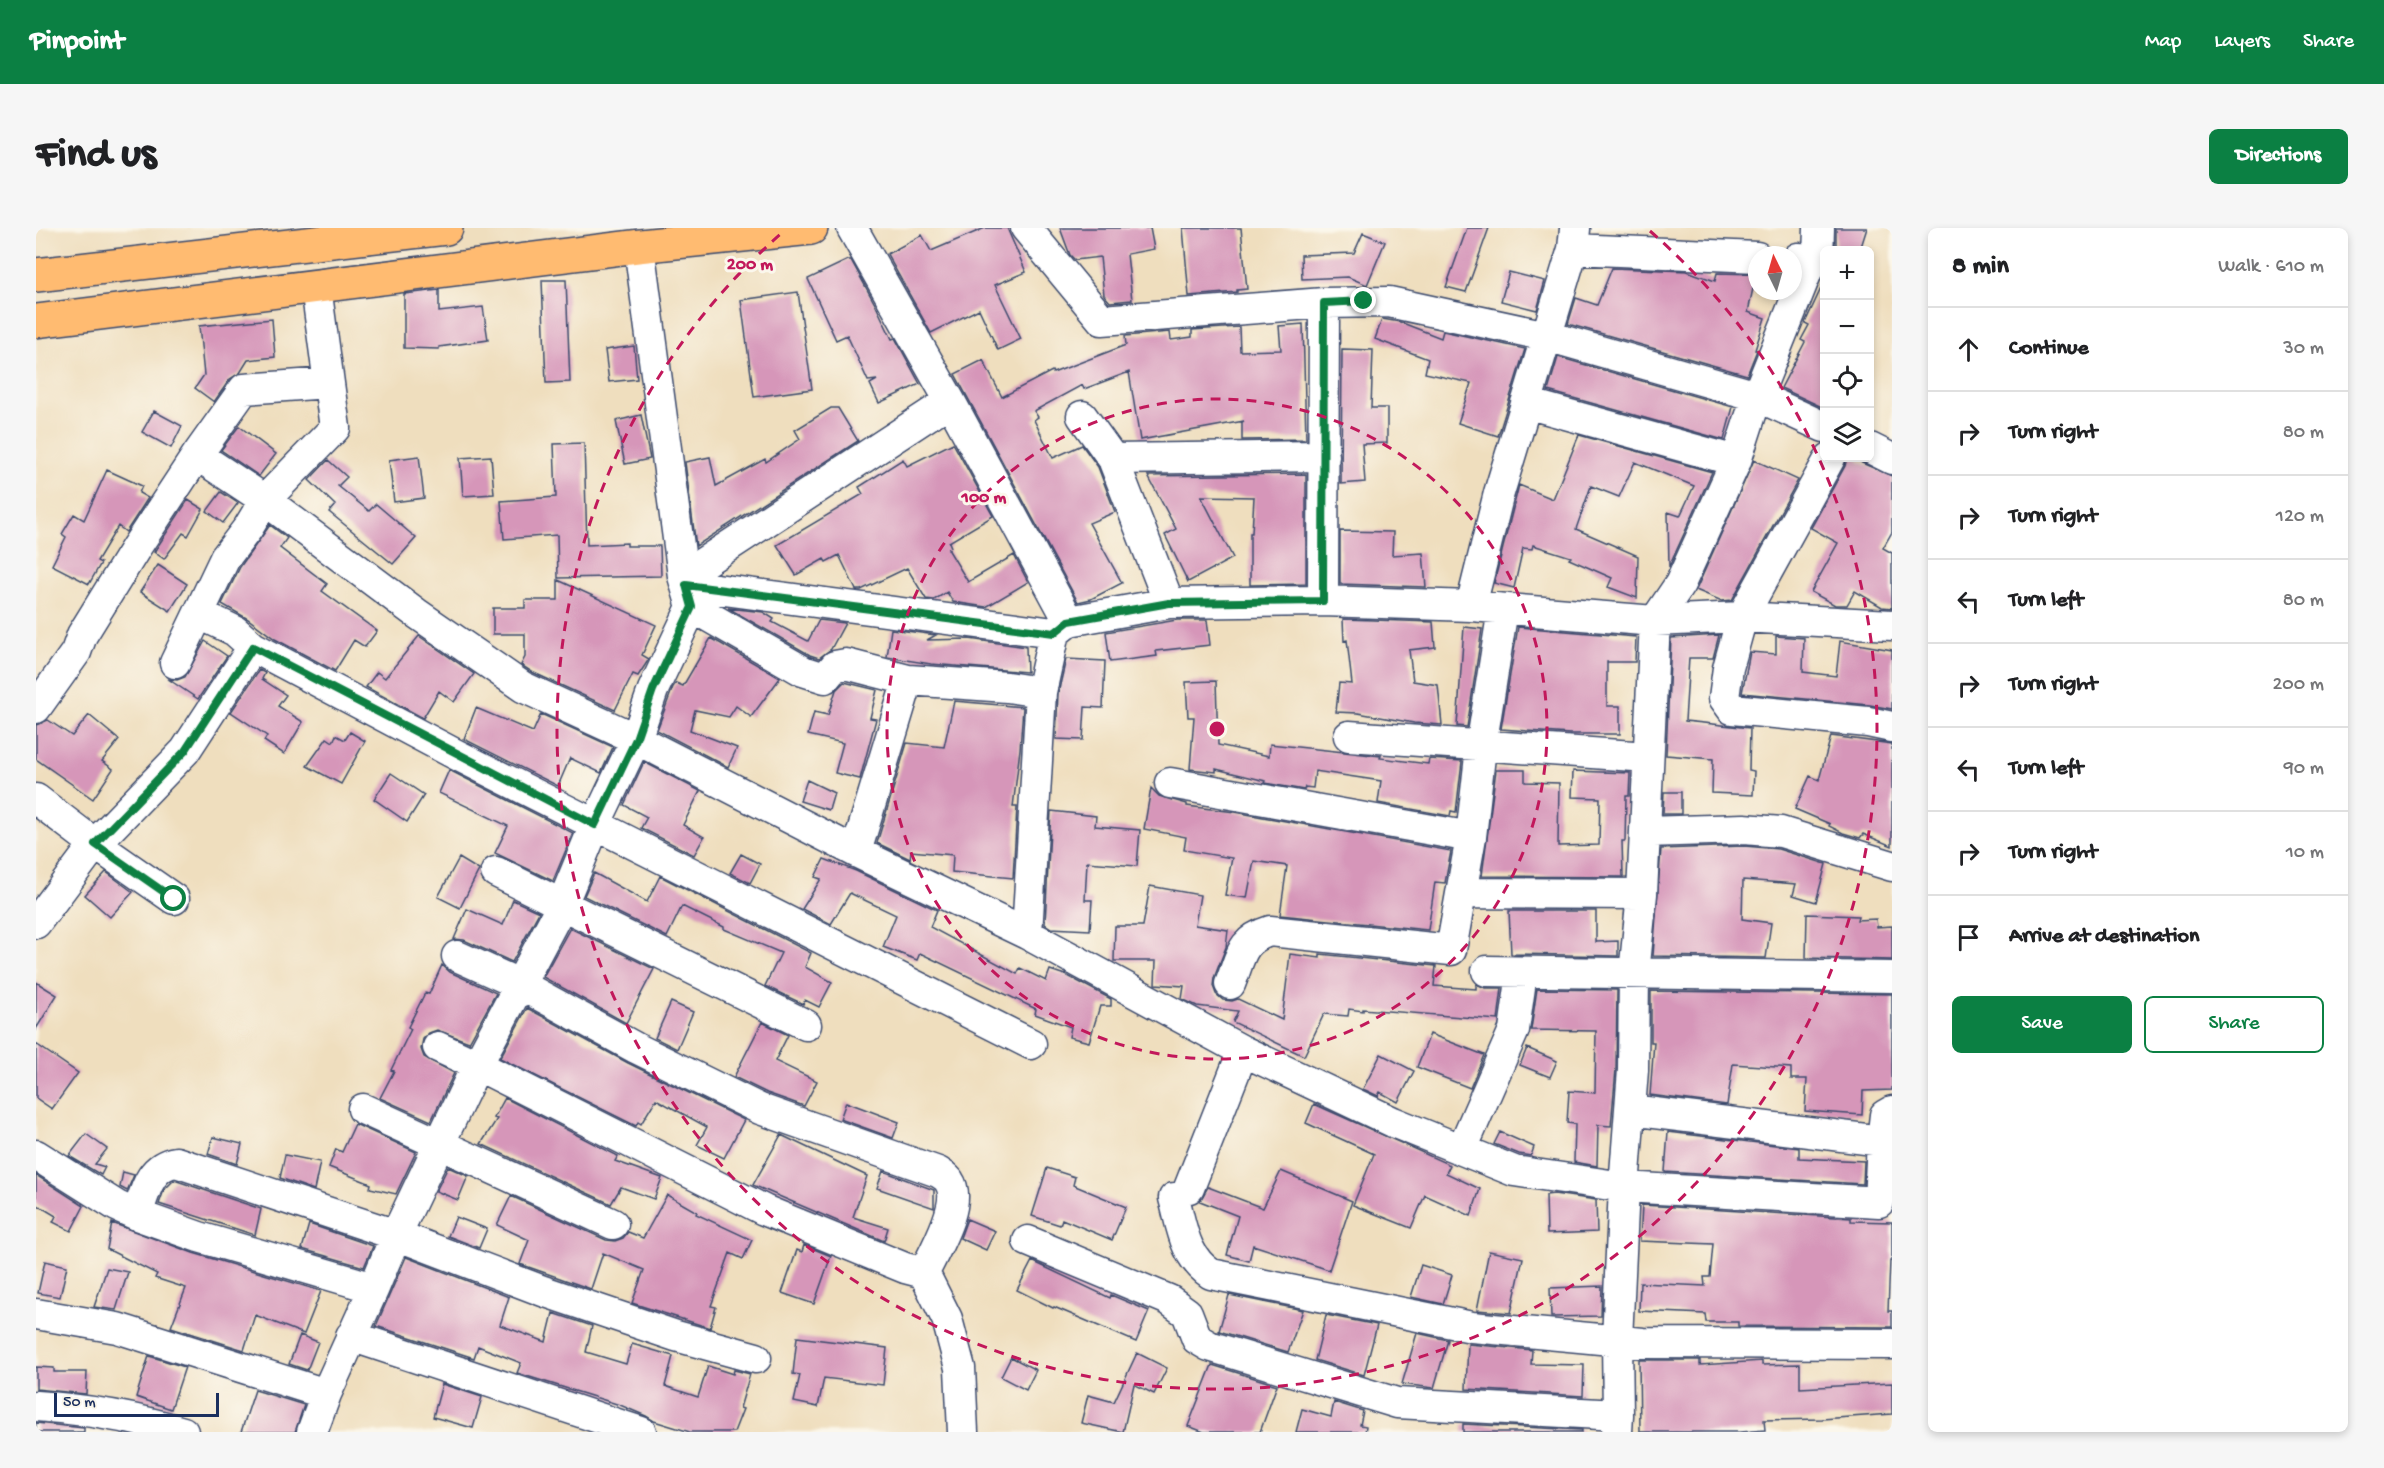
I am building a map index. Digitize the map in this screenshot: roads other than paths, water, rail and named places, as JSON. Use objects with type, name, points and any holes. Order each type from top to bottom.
[{"type":"main road","points":[[36,275],[446,228]]},
{"type":"main road","points":[[36,321],[639,246],[811,228]]},
{"type":"street","points":[[852,228],[950,401],[1062,627],[1041,692],[1027,934]]},
{"type":"street","points":[[1026,228],[1102,320],[1324,303],[1389,302],[1547,336],[1756,396],[1820,425]]},
{"type":"street","points":[[1028,1241],[1169,1300],[1187,1313],[1197,1339],[1209,1346],[1397,1403],[1618,1424],[1617,1340],[1624,1187],[1633,1070],[1634,974],[1642,894],[1655,621],[1680,584],[1736,461],[1756,396],[1808,270],[1806,259],[1819,228]]},
{"type":"street","points":[[1471,606],[1499,493],[1574,238],[1748,255]]},
{"type":"street","points":[[312,1432],[326,1394],[396,1235],[477,1065],[562,905],[595,825],[636,739],[687,589],[639,246]]},
{"type":"street","points":[[176,663],[225,558],[248,528],[265,500],[336,428],[316,287]]},
{"type":"street","points":[[1323,601],[1324,303]]},
{"type":"street","points":[[36,708],[76,652],[82,634],[197,455],[244,389],[329,383]]},
{"type":"street","points":[[687,589],[950,401]]},
{"type":"street","points":[[1526,403],[1736,461]]},
{"type":"street","points":[[1083,416],[1113,459],[1169,603]]},
{"type":"street","points":[[1874,450],[1892,459]]},
{"type":"street","points":[[197,455],[265,500],[416,613],[523,687],[636,739],[856,852],[1027,934],[1243,1052],[1393,1122],[1514,1171],[1624,1187],[1886,1203],[1882,1141],[1886,1115],[1892,1111]]},
{"type":"street","points":[[1113,459],[1324,456]]},
{"type":"street","points":[[1828,462],[1742,618],[1728,668],[1724,698],[1732,709],[1868,722],[1892,727]]},
{"type":"street","points":[[687,589],[1062,627],[1169,603],[1323,601],[1471,606],[1655,621],[1742,618],[1892,625]]},
{"type":"street","points":[[687,589],[803,671],[825,678],[835,666],[846,664],[908,680],[1007,687],[1041,692]]},
{"type":"street","points":[[1230,984],[1245,947],[1254,936],[1270,931],[1450,950],[1471,837],[1481,747],[1503,609]]},
{"type":"street","points":[[200,614],[235,631],[253,647],[595,825],[1031,1044]]},
{"type":"street","points":[[36,923],[95,844],[185,751],[253,647]]},
{"type":"street","points":[[856,852],[908,680]]},
{"type":"street","points":[[1349,736],[1648,757]]},
{"type":"street","points":[[1170,783],[1471,837]]},
{"type":"street","points":[[36,799],[95,844],[174,899]]},
{"type":"street","points":[[1645,832],[1744,830],[1781,832],[1892,866]]},
{"type":"street","points":[[496,872],[806,1025]]},
{"type":"street","points":[[1462,893],[1642,894]]},
{"type":"street","points":[[458,956],[519,984],[636,1048],[760,1109],[938,1172],[949,1181],[954,1199],[951,1212],[924,1273]]},
{"type":"street","points":[[1487,972],[1892,977]]},
{"type":"street","points":[[1462,1149],[1514,1030],[1522,973]]},
{"type":"street","points":[[438,1047],[764,1210],[905,1268],[924,1273],[947,1319],[960,1368],[963,1432]]},
{"type":"street","points":[[1243,1052],[1181,1193],[1186,1244],[1197,1265],[1211,1274],[1472,1327],[1655,1343],[1892,1344]]},
{"type":"street","points":[[363,1109],[613,1224]]},
{"type":"street","points":[[1630,1110],[1882,1141]]},
{"type":"street","points":[[36,1155],[117,1206],[137,1215],[200,1237],[374,1288]]},
{"type":"street","points":[[137,1215],[154,1172],[166,1164],[176,1162],[396,1235],[543,1291],[676,1336],[756,1358]]},
{"type":"street","points":[[36,1314],[117,1328],[326,1394]]},
{"type":"street","points":[[351,1336],[641,1432]]},
{"type":"street","points":[[52,1415],[154,1423],[183,1432]]}]
